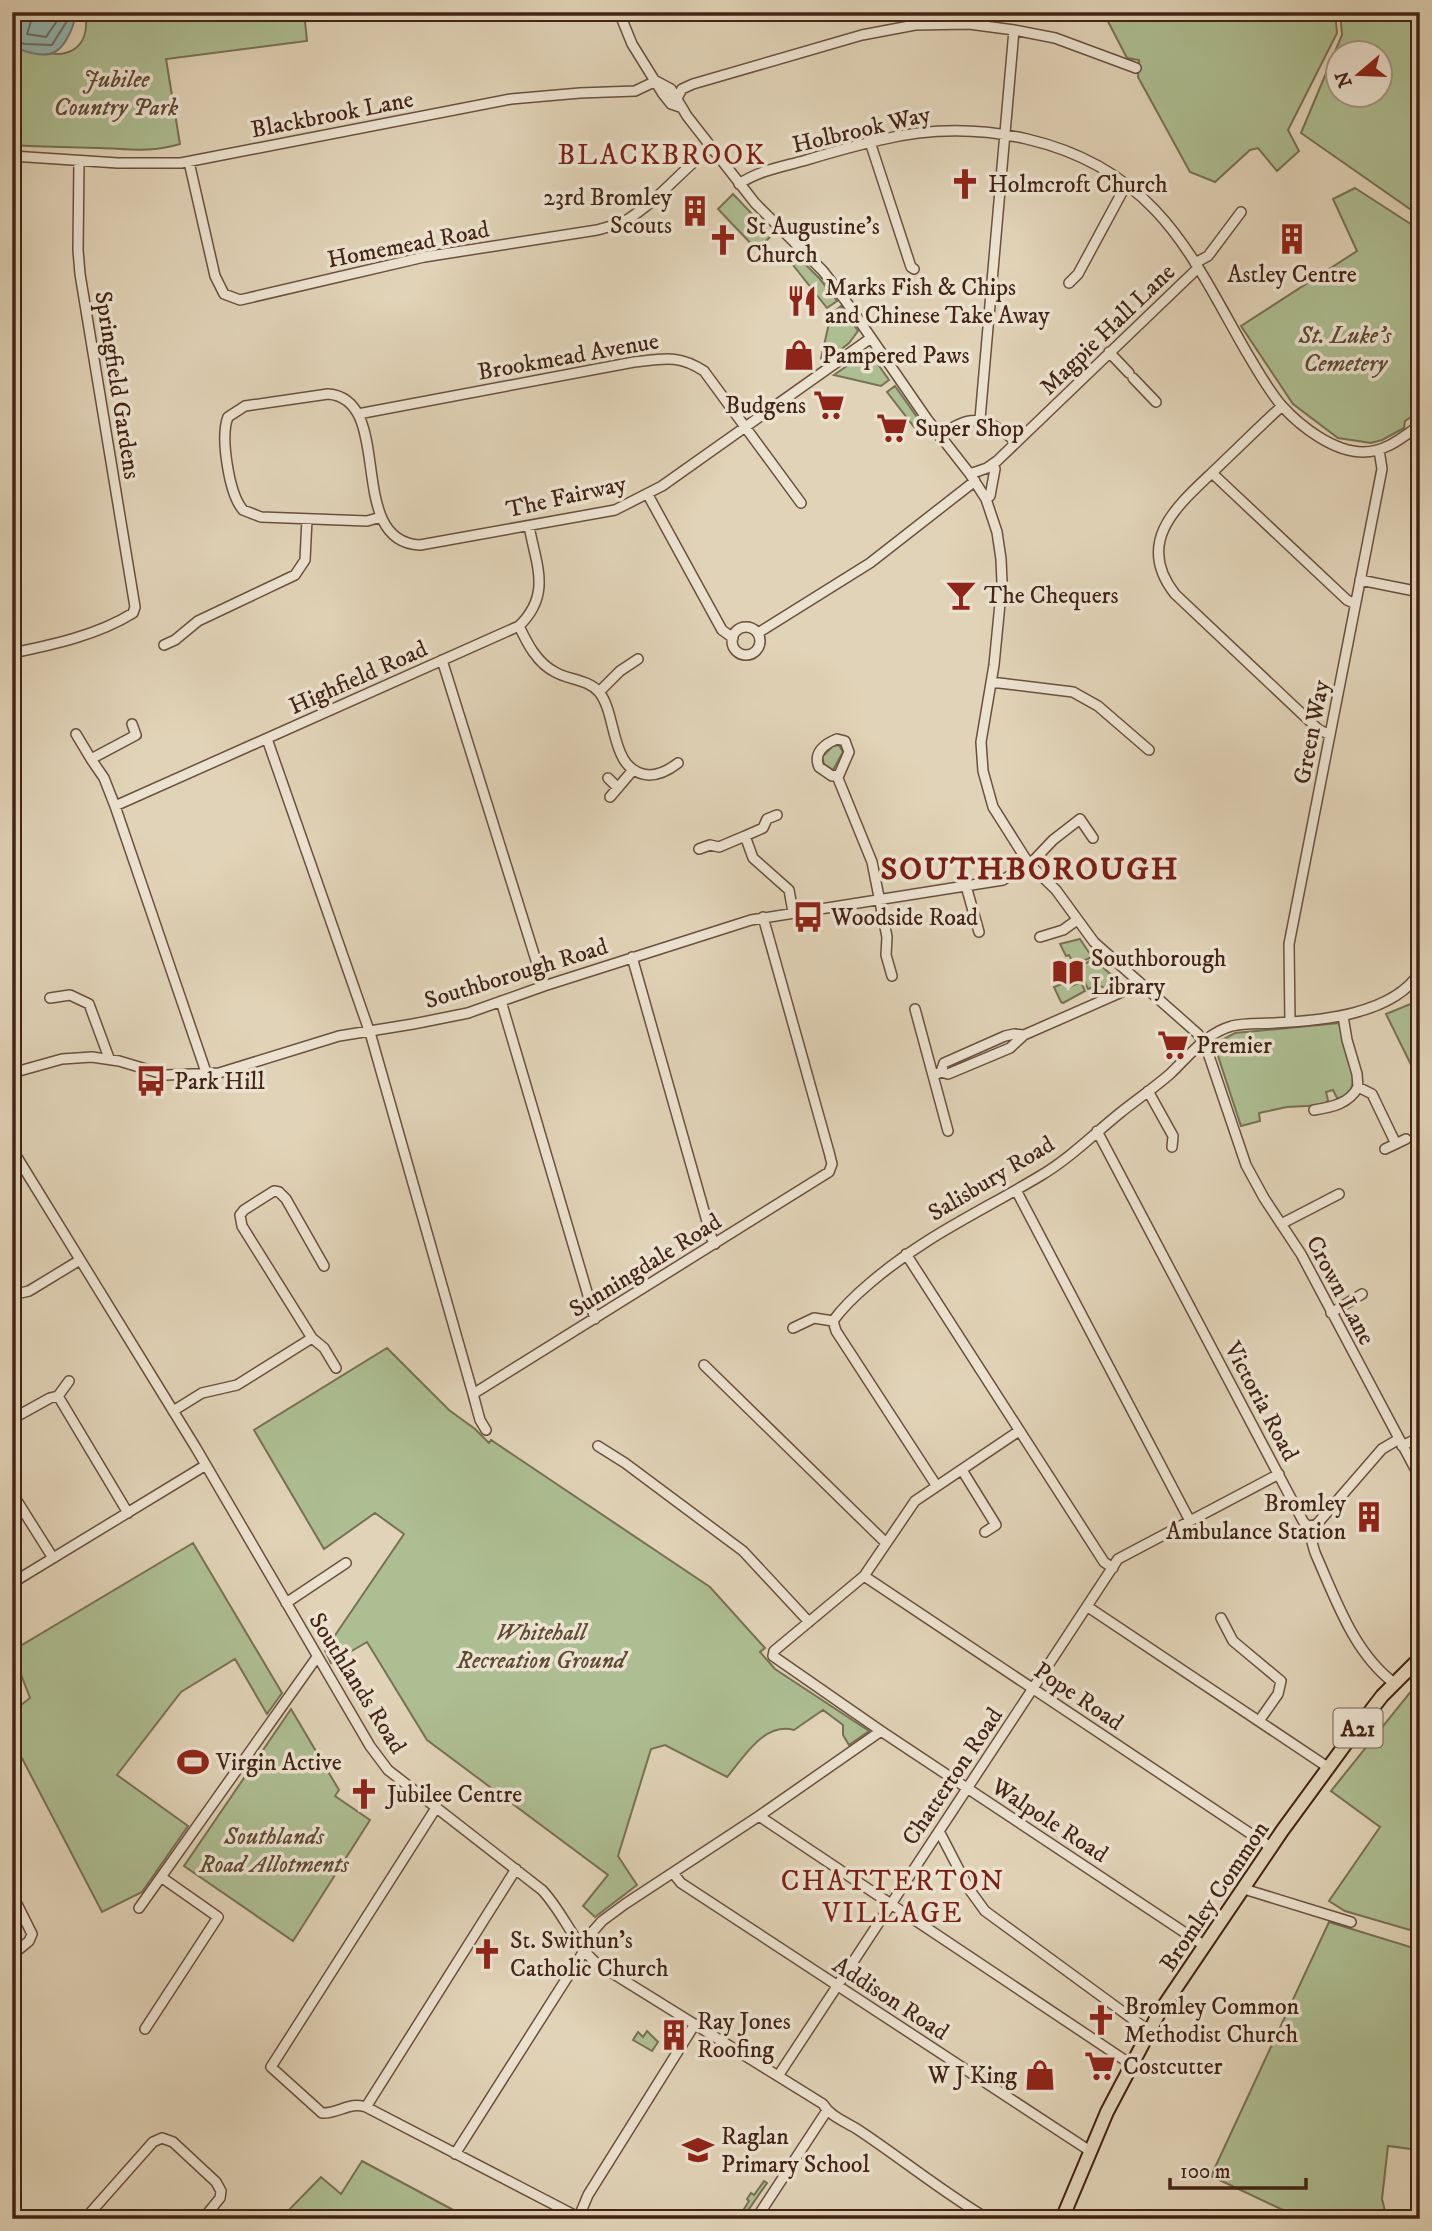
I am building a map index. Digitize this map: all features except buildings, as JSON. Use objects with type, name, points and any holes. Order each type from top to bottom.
[{"type":"main road","name":"Bromley Common","points":[[1062,2219],[1090,2151],[1158,2013],[1282,1831],[1366,1716],[1420,1658]]},
{"type":"street","name":"Crown Lane","points":[[619,12],[632,44],[671,104],[680,98],[711,148],[738,184],[768,218],[823,271],[986,499],[997,533],[1002,583],[981,742],[985,783],[998,819],[1028,864],[1056,890],[1094,942],[1198,1034],[1222,1092],[1241,1151],[1281,1224],[1301,1254],[1420,1478]]},
{"type":"street","points":[[656,81],[680,98],[710,79],[889,28],[915,25],[969,24],[1014,30],[1055,38],[1136,68]]},
{"type":"street","points":[[979,419],[1014,30]]},
{"type":"street","name":"Blackbrook Lane","points":[[12,156],[144,164],[189,162],[511,99],[635,91],[656,81]]},
{"type":"street","name":"Holbrook Way","points":[[738,184],[771,169],[905,134],[956,129],[1005,135],[1076,156],[1126,185],[1156,211],[1197,266]]},
{"type":"street","points":[[870,142],[911,267],[914,269]]},
{"type":"street","name":"Homemead Road","points":[[189,162],[215,276],[225,294],[240,300],[424,257],[597,230],[618,224],[629,219],[711,148]]},
{"type":"street","name":"Springfield Gardens","points":[[12,653],[45,646],[117,623],[132,613],[135,607],[80,274],[79,160]]},
{"type":"street","points":[[1069,283],[1077,274],[1126,185]]},
{"type":"street","name":"Magpie Hall Lane","points":[[758,633],[870,563],[972,478],[992,466],[1208,256],[1241,212]]},
{"type":"street","name":"Magpie Hall Lane","points":[[1197,266],[1266,384],[1282,406],[1305,426],[1339,447],[1364,452],[1379,450]]},
{"type":"street","name":"The Fairway","points":[[358,414],[381,517],[390,534],[397,540],[412,545],[615,510],[648,495],[871,338]]},
{"type":"street","points":[[1109,352],[1156,402]]},
{"type":"street","name":"Brookmead Avenue","points":[[358,414],[634,362],[676,358],[691,362],[704,371],[801,503]]},
{"type":"street","points":[[358,414],[344,398],[328,394],[245,406],[228,417],[223,437],[234,492],[239,505],[248,513],[261,517],[367,521],[381,517]]},
{"type":"street","points":[[1282,406],[1175,509],[1165,524],[1159,549],[1160,566],[1175,594],[1318,729],[1330,735]]},
{"type":"street","points":[[940,437],[967,420],[979,419],[994,425],[1016,442]]},
{"type":"street","points":[[1379,450],[1420,425]]},
{"type":"street","name":"Green Way","points":[[1290,1022],[1289,944],[1382,469],[1379,450]]},
{"type":"street","points":[[986,499],[990,496],[995,469],[992,466]]},
{"type":"street","points":[[1212,473],[1347,600],[1355,604]]},
{"type":"street","points":[[648,495],[722,630],[733,638]]},
{"type":"street","points":[[164,645],[175,640],[198,621],[295,575],[305,560],[307,519]]},
{"type":"street","points":[[528,526],[540,588],[536,606],[519,626],[540,662],[554,672],[586,682],[599,692],[610,716],[619,750],[633,770],[656,775],[673,763]]},
{"type":"street","points":[[1360,580],[1420,592]]},
{"type":"street","name":"Highfield Road","points":[[115,806],[519,626]]},
{"type":"street","points":[[745,627],[755,629],[758,633],[761,638],[759,649],[751,655],[736,651],[733,646],[736,631],[745,627]]},
{"type":"street","points":[[175,640],[180,651]]},
{"type":"street","points":[[599,692],[620,671],[638,659]]},
{"type":"street","points":[[442,660],[544,986]]},
{"type":"street","points":[[991,682],[1073,692],[1098,706],[1149,750]]},
{"type":"street","points":[[91,759],[136,735],[132,724]]},
{"type":"street","points":[[76,733],[104,778],[115,806],[207,1075]]},
{"type":"street","points":[[267,739],[369,1031],[472,1394],[486,1430]]},
{"type":"street","points":[[610,797],[633,770]]},
{"type":"street","points":[[837,776],[872,862],[877,899],[887,937],[886,955],[892,976]]},
{"type":"street","points":[[608,778],[618,788]]},
{"type":"street","points":[[699,849],[710,845],[719,847],[764,828],[767,819],[777,815]]},
{"type":"street","name":"Southborough Road","points":[[12,1073],[70,1058],[108,1058],[166,1075],[207,1075],[229,1071],[339,1036],[451,1017],[763,917],[1003,880],[1028,864],[1080,819],[1093,838]]},
{"type":"street","points":[[744,836],[753,858],[789,890],[793,912]]},
{"type":"street","points":[[966,886],[979,932]]},
{"type":"street","name":"Sunningdale Road","points":[[472,1394],[826,1175],[832,1164],[763,917]]},
{"type":"street","points":[[1040,937],[1063,930],[1077,920]]},
{"type":"street","points":[[632,957],[715,1244]]},
{"type":"street","name":"Salisbury Road","points":[[833,1321],[861,1291],[906,1254],[939,1232],[1044,1174],[1219,1031],[1235,1025],[1343,1016],[1397,994],[1413,982],[1420,972]]},
{"type":"street","points":[[937,1074],[944,1063],[1005,1036],[1024,1035],[1131,988],[1137,982]]},
{"type":"street","points":[[50,998],[70,995],[89,1004],[108,1058]]},
{"type":"street","points":[[501,1001],[595,1319]]},
{"type":"street","points":[[915,1009],[937,1074],[948,1131]]},
{"type":"street","points":[[1314,1110],[1347,1101],[1358,1087],[1343,1016]]},
{"type":"street","points":[[1358,1087],[1372,1094],[1396,1144]]},
{"type":"street","points":[[1148,1091],[1173,1136],[1172,1147]]},
{"type":"street","name":"Victoria Road","points":[[1097,1131],[1303,1521],[1309,1526],[1312,1545],[1356,1641],[1373,1664],[1394,1683]]},
{"type":"street","points":[[1385,1149],[1406,1139]]},
{"type":"street","name":"Southlands Road","points":[[12,1149],[206,1465],[379,1761],[516,1869],[551,1900],[582,1949],[596,1963],[823,2104],[826,2112],[856,2129],[988,2219]]},
{"type":"street","points":[[1016,1190],[1190,1521]]},
{"type":"street","points":[[324,1266],[286,1199],[279,1192],[269,1193],[240,1215],[242,1226],[312,1338],[324,1348],[337,1368]]},
{"type":"street","points":[[1281,1224],[1339,1194]]},
{"type":"street","points":[[906,1254],[1104,1562],[1113,1568]]},
{"type":"street","points":[[12,1295],[29,1291],[80,1260]]},
{"type":"street","points":[[1331,1313],[1363,1294]]},
{"type":"street","points":[[793,1328],[814,1318],[833,1321],[836,1331],[936,1485]]},
{"type":"street","points":[[173,1411],[202,1393],[237,1385],[312,1338]]},
{"type":"street","points":[[704,1365],[886,1543]]},
{"type":"street","points":[[12,1419],[58,1396],[69,1381]]},
{"type":"street","points":[[58,1396],[128,1513]]},
{"type":"street","points":[[598,1447],[625,1463],[743,1551],[809,1622],[864,1576],[911,1505],[936,1485],[1019,1431]]},
{"type":"street","points":[[1309,1526],[1317,1524],[1382,1449],[1420,1437]]},
{"type":"street","points":[[12,1583],[206,1465]]},
{"type":"street","points":[[962,1470],[996,1525],[985,1532]]},
{"type":"street","name":"Chatterton Road","points":[[778,2076],[1113,1568],[1126,1554],[1279,1474]]},
{"type":"street","points":[[12,1493],[53,1558]]},
{"type":"street","points":[[286,1603],[346,1563]]},
{"type":"street","name":"Pope Road","points":[[864,1576],[1272,1848]]},
{"type":"street","points":[[1088,1607],[1329,1768]]},
{"type":"street","points":[[1221,1618],[1233,1641],[1280,1681],[1278,1694],[1259,1721]]},
{"type":"street","name":"Walpole Road","points":[[809,1622],[772,1654],[780,1663],[1205,1946]]},
{"type":"street","points":[[139,1908],[317,1657]]},
{"type":"street","points":[[454,2154],[602,1921],[881,1731]]},
{"type":"street","points":[[436,1808],[271,2067],[322,2113],[353,2105],[366,2107],[578,2218],[588,2195],[695,2024]]},
{"type":"street","points":[[759,1816],[1132,2065]]},
{"type":"street","points":[[939,1831],[969,1889],[985,1911],[1149,2032]]},
{"type":"street","points":[[366,2107],[516,1869]]},
{"type":"street","name":"Addison Road","points":[[673,1873],[681,1882],[1090,2151]]},
{"type":"street","points":[[145,2029],[218,1917],[161,1877]]},
{"type":"street","points":[[1244,1889],[1351,1922]]},
{"type":"street","points":[[12,1894],[32,1934],[32,1938],[12,1955]]},
{"type":"street","points":[[756,2219],[826,2112]]},
{"type":"street","points":[[88,2217],[153,2142],[163,2138],[173,2142],[216,2182],[221,2191],[220,2198],[202,2219]]},
{"type":"green space","name":"Jubilee Country Park","points":[[85,12],[304,12],[307,41],[166,59],[180,144],[140,150],[12,145],[12,34],[43,52],[64,53],[73,50],[84,36]]},
{"type":"green space","points":[[1103,12],[1335,12],[1337,33],[1334,38],[1324,38],[1324,59],[1288,130],[1299,151],[1277,171],[1258,148],[1250,150],[1215,182],[1190,172],[1138,77],[1139,60],[1127,58]]},
{"type":"green space","points":[[1340,12],[1420,12],[1420,216],[1301,133],[1324,78],[1324,108],[1394,108],[1394,38],[1341,38]]},
{"type":"green space","name":"St. Luke's Cemetery","points":[[1355,188],[1420,230],[1420,411],[1405,421],[1404,428],[1371,443],[1338,438],[1293,404],[1241,326],[1357,251],[1333,199]]},
{"type":"green space","points":[[733,194],[772,235],[757,250],[718,209]]},
{"type":"green space","points":[[798,257],[837,301],[827,308],[793,265],[793,261]]},
{"type":"green space","points":[[841,306],[858,331],[849,343],[824,363],[821,359],[831,314]]},
{"type":"green space","points":[[864,354],[872,356],[889,380],[881,386],[834,375]]},
{"type":"green space","points":[[895,386],[924,427],[918,432],[887,392]]},
{"type":"green space","points":[[839,745],[843,752],[833,770],[824,764],[822,757],[833,746]]},
{"type":"green space","points":[[1080,939],[1092,957],[1074,965],[1060,944]]},
{"type":"green space","points":[[1094,959],[1119,978],[1118,984],[1107,989],[1098,985],[1088,989],[1078,967]]},
{"type":"green space","points":[[1081,982],[1085,991],[1061,1002],[1054,987],[1064,983],[1067,988]]},
{"type":"green space","points":[[1420,1000],[1420,1083],[1386,1014]]},
{"type":"green space","points":[[1339,1023],[1353,1071],[1347,1097],[1337,1098],[1333,1090],[1326,1092],[1328,1100],[1325,1105],[1287,1107],[1259,1113],[1260,1121],[1241,1126],[1218,1056],[1220,1041],[1235,1033]]},
{"type":"green space","name":"Whitehall Recreation Ground","points":[[387,1348],[449,1410],[489,1443],[491,1440],[710,1587],[765,1648],[760,1652],[775,1669],[869,1731],[849,1745],[843,1735],[843,1725],[823,1710],[794,1730],[773,1731],[764,1736],[727,1777],[665,1745],[651,1749],[618,1856],[637,1885],[595,1917],[583,1906],[608,1875],[427,1740],[367,1642],[331,1663],[325,1650],[404,1534],[375,1513],[324,1549],[254,1430]]},
{"type":"green space","name":"Southlands Road Allotments","points":[[193,1543],[282,1693],[267,1714],[235,1659],[181,1692],[117,1775],[188,1826],[142,1892],[102,1912],[12,1739],[12,1712],[30,1698],[12,1651]]},
{"type":"green space","points":[[1420,1680],[1420,1933],[1345,1911],[1329,1901],[1380,1827],[1331,1791]]},
{"type":"green space","name":"Southlands Road Allotments","points":[[291,1709],[339,1790],[335,1796],[370,1820],[293,1941],[184,1866]]},
{"type":"green space","points":[[1329,1922],[1420,1950],[1420,2180],[1418,2150],[1388,2146],[1382,2199],[1387,2219],[1302,2219],[1211,2176]]},
{"type":"green space","points":[[647,2031],[658,2042],[652,2051],[633,2040],[638,2032],[643,2037]]},
{"type":"green space","points":[[362,2161],[470,2219],[280,2219],[321,2177],[341,2194]]},
{"type":"green space","points":[[764,2181],[767,2183],[742,2219],[739,2217],[749,2201],[747,2199],[751,2193],[754,2195]]},
{"type":"water","points":[[20,12],[76,12],[72,28],[63,45],[50,54],[39,54],[27,52],[12,44],[12,26]]},
{"type":"place","name":"Holmcroft Church","points":[[965,184]]},
{"type":"place","name":"23rd Bromley Scouts","points":[[695,211]]},
{"type":"place","name":"Astley Centre","points":[[1292,239]]},
{"type":"place","name":"St Augustine's Church","points":[[723,240]]},
{"type":"place","name":"Marks Fish & Chips and Chinese Take Away","points":[[802,301]]},
{"type":"place","name":"Pampered Paws","points":[[799,355]]},
{"type":"place","name":"Budgens","points":[[829,405]]},
{"type":"place","name":"Super Shop","points":[[892,428]]},
{"type":"place","name":"The Chequers","points":[[961,595]]},
{"type":"place","name":"Woodside Road","points":[[808,917]]},
{"type":"place","name":"Southborough Library","points":[[1068,972]]},
{"type":"place","name":"Premier","points":[[1173,1045]]},
{"type":"place","name":"Park Hill","points":[[151,1081]]},
{"type":"place","name":"Bromley Ambulance Station","points":[[1369,1517]]},
{"type":"place","name":"Virgin Active","points":[[193,1762]]},
{"type":"place","name":"Jubilee Centre","points":[[364,1794]]},
{"type":"place","name":"St. Swithun's Catholic Church","points":[[487,1954]]},
{"type":"place","name":"Bromley Common Methodist Church","points":[[1101,2020]]},
{"type":"place","name":"Ray Jones Roofing","points":[[674,2035]]},
{"type":"place","name":"Costcutter","points":[[1100,2066]]},
{"type":"place","name":"W J King","points":[[1040,2075]]},
{"type":"place","name":"Raglan Primary School","points":[[698,2150]]},
{"type":"district","name":"BLACKBROOK","points":[[662,154]]},
{"type":"district","name":"SOUTHBOROUGH","points":[[1030,868]]},
{"type":"district","name":"CHATTERTON VILLAGE","points":[[893,1896]]}]
